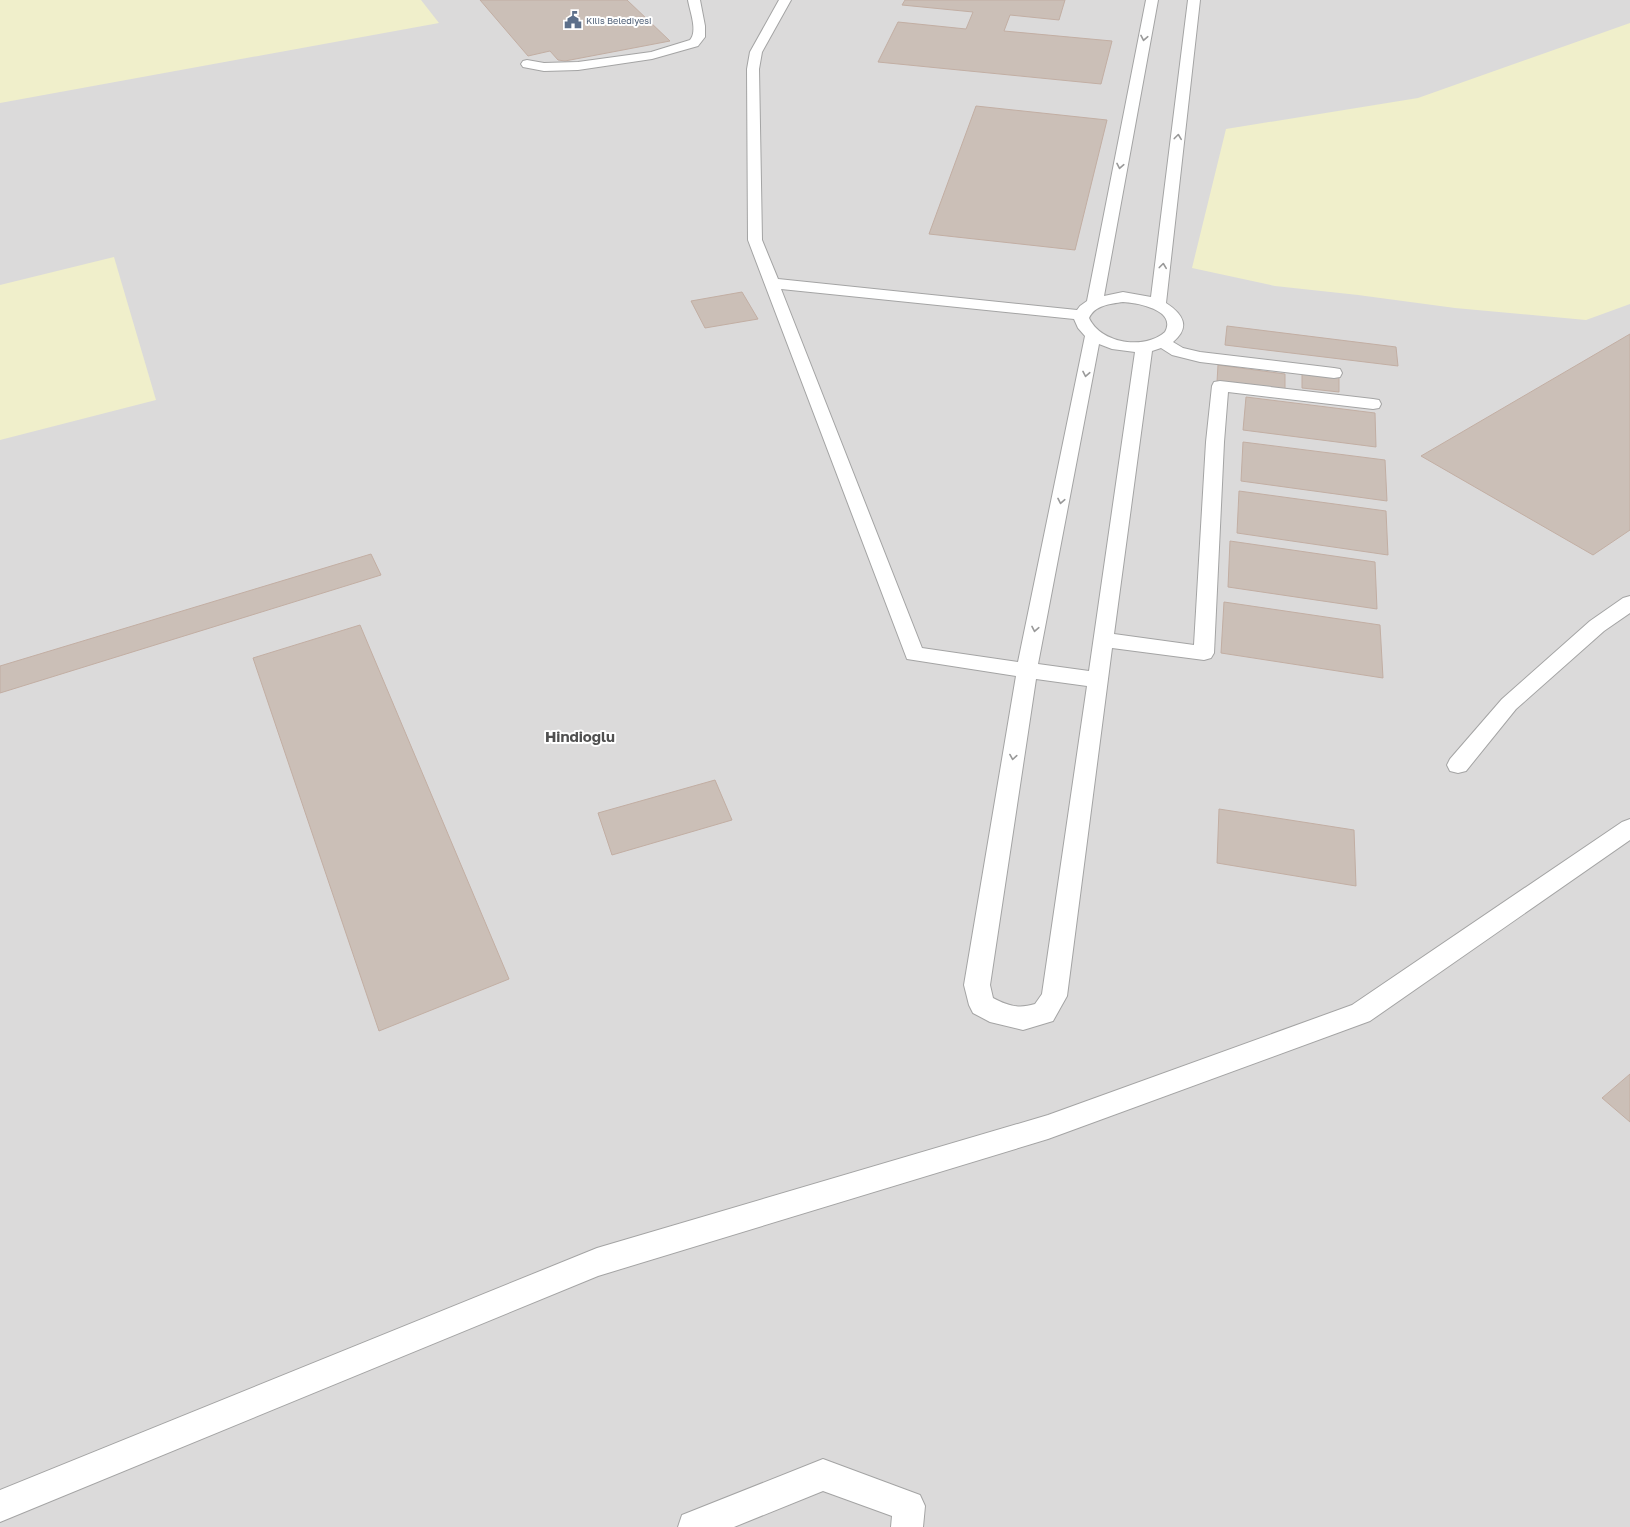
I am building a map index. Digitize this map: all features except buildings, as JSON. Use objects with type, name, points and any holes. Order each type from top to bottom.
[{"type":"street","points":[[527,64],[544,67],[578,66],[652,55],[694,43],[699,36],[700,26],[694,0]]},
{"type":"street","points":[[785,0],[756,52],[753,69],[755,240],[914,654],[1098,680]]},
{"type":"street","points":[[1095,302],[1152,0]]},
{"type":"street","points":[[1158,305],[1194,0]]},
{"type":"street","points":[[772,283],[1081,315]]},
{"type":"street","points":[[1108,298],[1138,298],[1158,305],[1173,316],[1177,324],[1175,332],[1168,339],[1153,345],[1128,347],[1112,344],[1087,332],[1082,324],[1081,315],[1086,308],[1095,302],[1108,298]]},
{"type":"street","points":[[1093,336],[1028,670],[977,985],[982,1005],[999,1014],[1023,1019],[1044,1013],[1054,996],[1103,640],[1153,345]]},
{"type":"street","points":[[1153,345],[1200,357],[1334,373]]},
{"type":"street","points":[[1103,640],[1204,653],[1220,386],[1374,404]]},
{"type":"street","points":[[1458,765],[1509,704],[1597,626],[1630,603]]},
{"type":"street","points":[[0,1506],[597,1262],[1048,1127],[1361,1013],[1630,828]]},
{"type":"street","points":[[694,1527],[823,1475],[909,1506],[907,1527]]},
{"type":"shaded area","points":[[0,0],[1630,0],[1630,1527],[0,1527]]},
{"type":"green space","points":[[0,0],[421,0],[439,23],[0,103]]},
{"type":"green space","points":[[1630,23],[1630,304],[1586,320],[1455,308],[1275,286],[1192,268],[1226,129],[1418,98]]},
{"type":"green space","points":[[114,257],[156,400],[0,440],[0,285]]},
{"type":"place","name":"Kilis Belediyesi","points":[[573,20]]},
{"type":"district","name":"Hindioğlu","points":[[580,736]]}]
